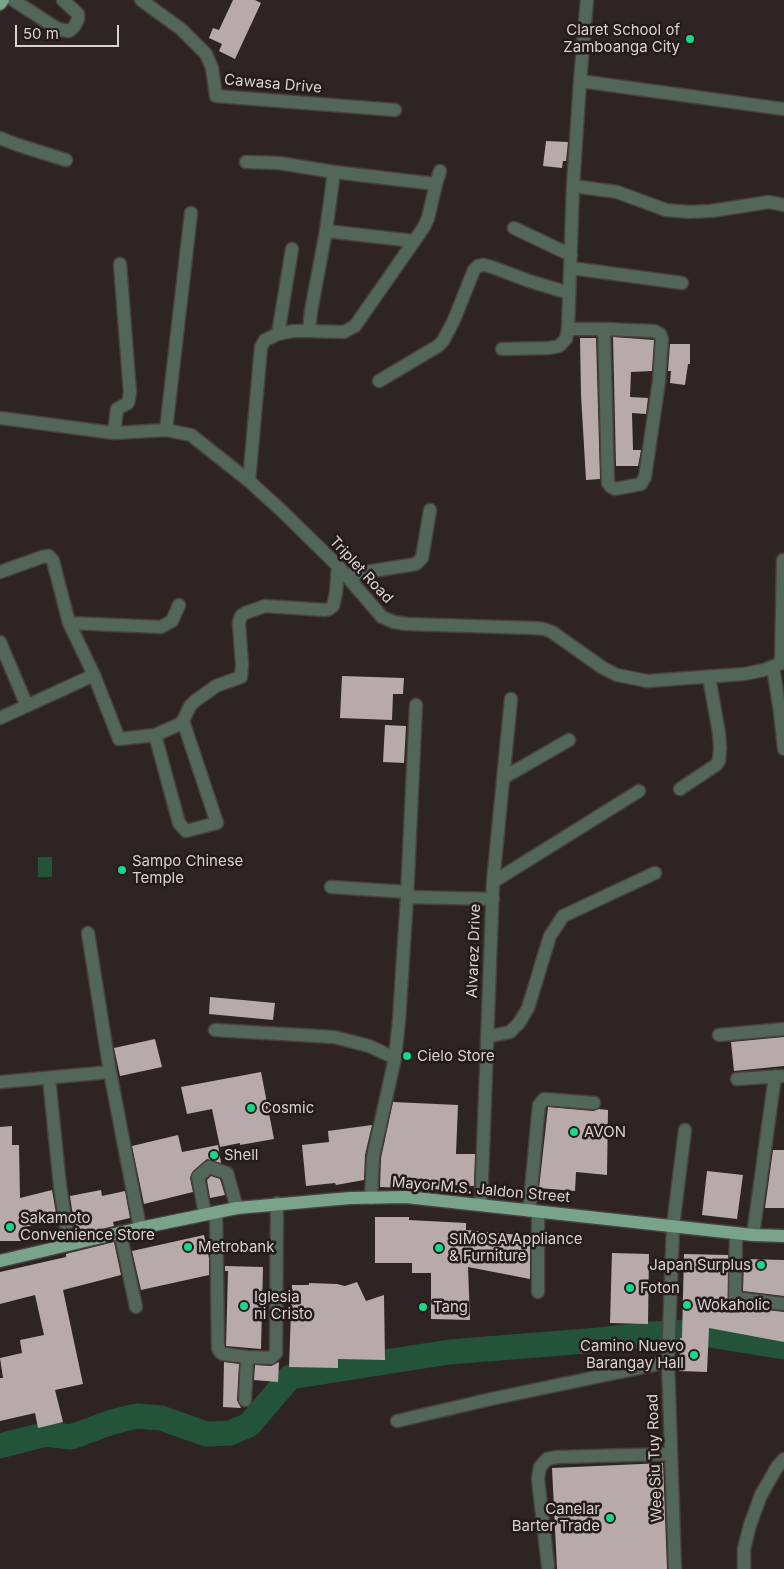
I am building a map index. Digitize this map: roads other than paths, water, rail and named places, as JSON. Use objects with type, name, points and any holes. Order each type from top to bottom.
[{"type":"main road","points":[[0,4],[4,0]]},
{"type":"main road","name":"Mayor M.S. Jaldon Street","points":[[0,1261],[120,1232],[237,1208],[278,1203],[372,1198],[406,1197],[753,1235],[784,1236]]},
{"type":"street","points":[[21,2],[58,29],[69,31],[78,20],[78,14],[63,0]]},
{"type":"street","name":"Cawasa Drive","points":[[142,0],[181,29],[206,54],[212,68],[216,96],[396,110]]},
{"type":"street","points":[[502,349],[559,346],[566,339],[571,268],[573,186],[587,0]]},
{"type":"street","points":[[580,81],[784,109]]},
{"type":"street","points":[[0,138],[66,160]]},
{"type":"street","points":[[246,162],[279,163],[334,172],[436,184]]},
{"type":"street","points":[[249,481],[261,347],[265,340],[278,334],[294,331],[344,332],[355,326],[428,218],[440,171]]},
{"type":"street","points":[[310,332],[311,311],[326,231],[334,172]]},
{"type":"street","points":[[573,186],[617,192],[656,208],[674,211],[710,211],[768,202],[784,205]]},
{"type":"street","points":[[166,430],[191,213]]},
{"type":"street","points":[[514,228],[571,255]]},
{"type":"street","points":[[326,231],[414,241]]},
{"type":"street","points":[[278,334],[292,250]]},
{"type":"street","points":[[114,433],[117,409],[128,403],[130,393],[120,264]]},
{"type":"street","points":[[379,381],[432,350],[443,341],[454,320],[474,270],[478,266],[492,267],[569,293]]},
{"type":"street","points":[[571,268],[682,283]]},
{"type":"street","points":[[568,329],[604,329],[654,331],[660,334],[662,339],[659,381],[645,477],[641,484],[615,489],[611,488],[608,484],[604,329]]},
{"type":"street","name":"Triplet Road","points":[[0,418],[114,433],[166,430],[191,435],[249,481],[342,570],[382,617],[394,622],[534,628],[552,632],[617,675],[647,681],[744,674],[779,664]]},
{"type":"street","points":[[0,572],[49,556],[55,564],[69,623],[94,676],[120,739],[155,734],[183,721],[195,700],[216,686],[241,677],[239,623],[241,616],[265,606],[329,609],[333,606],[342,570],[416,564],[422,558],[430,510]]},
{"type":"street","points":[[783,560],[779,664],[780,712],[784,749]]},
{"type":"street","points":[[69,623],[161,627],[172,621],[179,605]]},
{"type":"street","points":[[0,642],[27,706]]},
{"type":"street","points":[[0,718],[94,676]]},
{"type":"street","points":[[680,789],[719,761],[719,733],[709,677]]},
{"type":"street","name":"Alvarez Drive","points":[[481,1205],[494,882],[511,699]]},
{"type":"street","points":[[372,1198],[373,1157],[395,1058],[407,894],[416,705]]},
{"type":"street","points":[[155,734],[182,827],[186,832],[217,823],[183,721]]},
{"type":"street","points":[[503,778],[569,740]]},
{"type":"street","points":[[494,882],[639,791]]},
{"type":"street","points":[[487,1037],[510,1032],[520,1023],[528,1008],[550,936],[563,916],[655,872]]},
{"type":"street","points":[[331,887],[493,899]]},
{"type":"street","points":[[88,933],[110,1072],[140,1228]]},
{"type":"street","points":[[719,1035],[784,1029]]},
{"type":"street","points":[[215,1030],[334,1037],[369,1046],[395,1058]]},
{"type":"street","points":[[0,1082],[110,1072]]},
{"type":"street","points":[[737,1079],[779,1076],[753,1235]]},
{"type":"street","points":[[49,1078],[60,1186],[69,1245]]},
{"type":"street","points":[[538,1292],[533,1211],[539,1104],[544,1099],[594,1104]]},
{"type":"street","name":"Wee Siu Tuy Road","points":[[675,1569],[668,1362],[673,1226],[685,1130]]},
{"type":"street","points":[[237,1208],[227,1173],[209,1167],[198,1177],[210,1213],[218,1348],[224,1354],[271,1358],[276,1353],[278,1203]]},
{"type":"street","points":[[120,1232],[136,1307]]},
{"type":"street","points":[[736,1233],[735,1298],[784,1304]]},
{"type":"street","points":[[245,1400],[247,1357]]},
{"type":"street","points":[[397,1421],[668,1362]]},
{"type":"street","points":[[548,1566],[538,1479],[540,1467],[547,1459],[558,1457],[670,1454]]},
{"type":"street","points":[[744,1569],[744,1548],[750,1525],[761,1495],[776,1467],[784,1459]]},
{"type":"waterway","points":[[0,1446],[46,1434],[71,1437],[112,1422],[137,1416],[161,1418],[206,1434],[230,1433],[249,1425],[290,1377],[449,1352],[691,1332],[784,1347]]},
{"type":"place","name":"Claret School of Zamboanga City","points":[[690,39]]},
{"type":"place","name":"Sampo Chinese Temple","points":[[122,870]]},
{"type":"place","name":"Cielo Store","points":[[407,1056]]},
{"type":"place","name":"Cosmic","points":[[251,1108]]},
{"type":"place","name":"AVON","points":[[574,1132]]},
{"type":"place","name":"Shell","points":[[214,1155]]},
{"type":"place","name":"Sakamoto Convenience Store","points":[[10,1227]]},
{"type":"place","name":"Metrobank","points":[[188,1247]]},
{"type":"place","name":"SIMOSA Appliance & Furniture","points":[[439,1248]]},
{"type":"place","name":"Japan Surplus","points":[[761,1265]]},
{"type":"place","name":"Foton","points":[[630,1288]]},
{"type":"place","name":"Wokaholic","points":[[687,1305]]},
{"type":"place","name":"Iglesia ni Cristo","points":[[244,1306]]},
{"type":"place","name":"Tang","points":[[423,1307]]},
{"type":"place","name":"Camino Nuevo Barangay Hall","points":[[694,1355]]},
{"type":"place","name":"Canelar Barter Trade","points":[[610,1518]]}]
